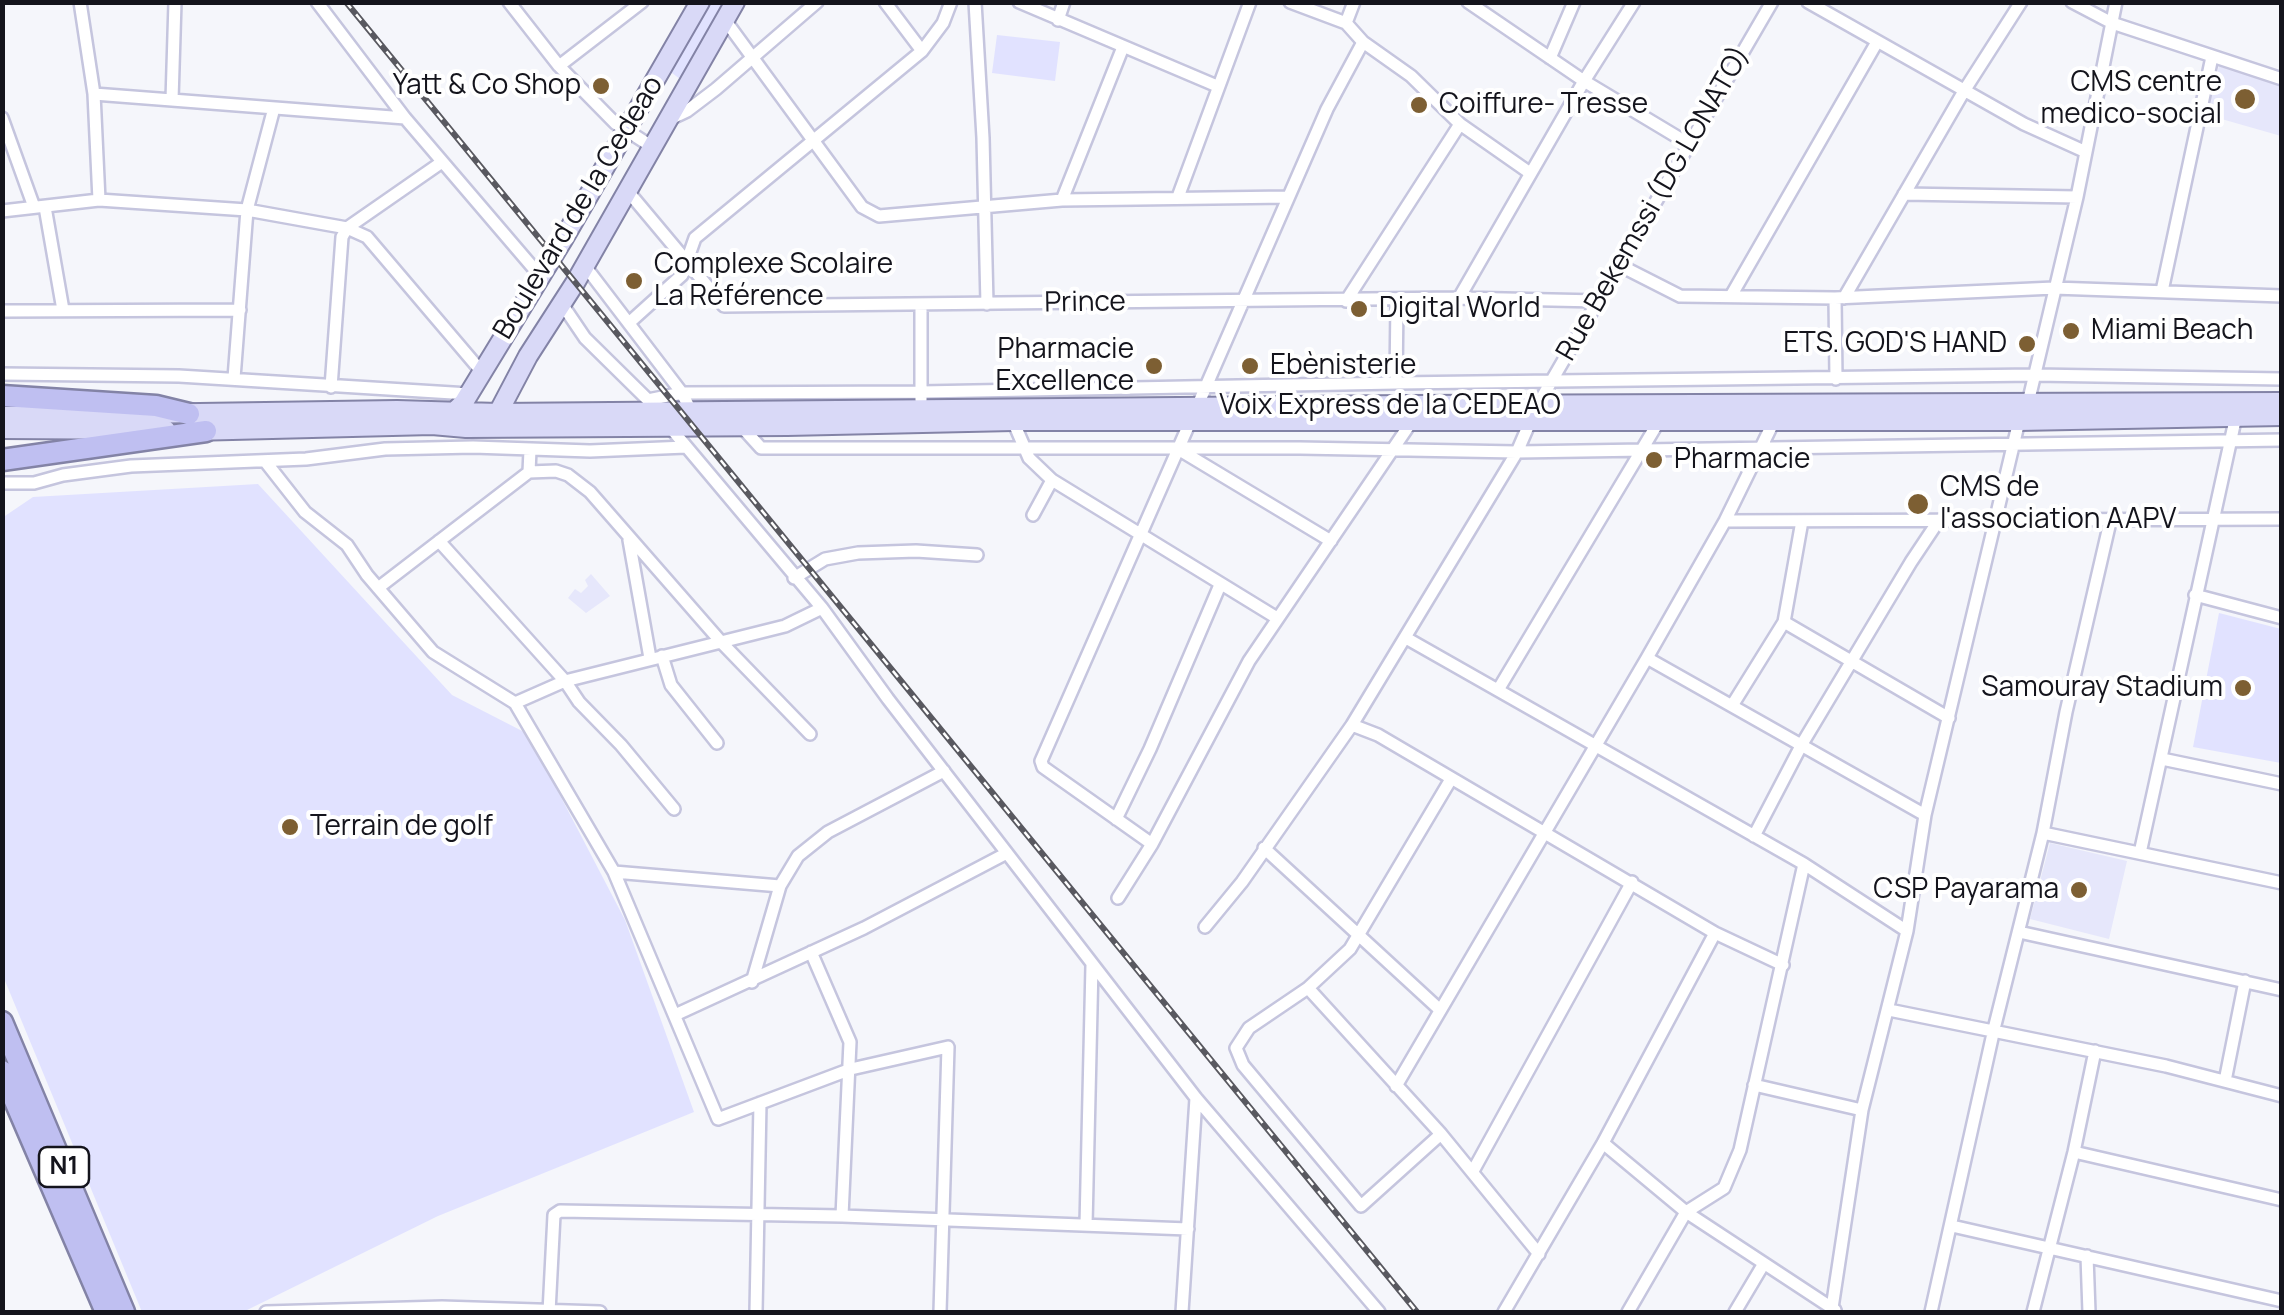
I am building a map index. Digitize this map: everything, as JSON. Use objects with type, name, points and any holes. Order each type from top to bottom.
[{"type":"highway","points":[[2,396],[156,406],[190,414]]},
{"type":"highway","points":[[2,460],[206,431]]},
{"type":"highway","name":"N1","points":[[2,1022],[124,1312]]},
{"type":"highway","name":"N1","points":[[2,1071],[106,1312]]},
{"type":"main road","name":"Boulevard de la Cedeao","points":[[461,420],[481,371],[541,277],[700,2]]},
{"type":"main road","name":"Boulevard de la Cedeao","points":[[498,413],[735,2]]},
{"type":"main road","points":[[657,76],[682,92]]},
{"type":"main road","points":[[564,238],[585,266]]},
{"type":"main road","points":[[541,277],[562,304]]},
{"type":"main road","name":"Voix Express de la CEDEAO","points":[[461,420],[498,413],[691,411],[921,400],[1193,414],[1534,414],[2028,403],[2282,402]]},
{"type":"main road","points":[[2,416],[190,414],[669,426],[1193,414],[1412,421],[1534,414],[1659,421],[2282,416]]},
{"type":"main road","points":[[2,429],[206,431],[432,425],[461,420]]},
{"type":"street","points":[[80,2],[94,94],[100,200]]},
{"type":"street","points":[[172,100],[175,2]]},
{"type":"street","points":[[317,2],[405,118],[541,277]]},
{"type":"street","points":[[509,2],[559,66],[625,131],[651,146]]},
{"type":"street","points":[[559,66],[642,2]]},
{"type":"street","points":[[665,122],[688,111],[817,2]]},
{"type":"street","points":[[886,2],[922,51]]},
{"type":"street","points":[[630,322],[688,266],[696,238],[922,51],[943,24],[951,2]]},
{"type":"street","points":[[975,2],[987,304]]},
{"type":"street","points":[[1019,2],[1217,86]]},
{"type":"street","points":[[1058,20],[1064,2]]},
{"type":"street","points":[[1178,197],[1250,2]]},
{"type":"street","points":[[1290,2],[1346,24],[1363,42],[1411,76],[1460,124],[1530,173]]},
{"type":"street","points":[[1346,24],[1354,2]]},
{"type":"street","points":[[1468,2],[1584,81],[1688,144]]},
{"type":"street","points":[[1550,58],[1574,2]]},
{"type":"street","points":[[1459,298],[1634,2]]},
{"type":"street","name":"Rue Bekemssi (DG LONATO)","points":[[1205,927],[1242,882],[1352,724],[1406,638],[1516,452],[1550,381],[1772,2]]},
{"type":"street","points":[[1808,2],[1964,92],[2086,152]]},
{"type":"street","points":[[1836,379],[1840,298],[2021,2]]},
{"type":"street","points":[[2072,2],[2112,23],[2282,79]]},
{"type":"street","points":[[1602,1144],[1686,1212],[1835,1310],[1862,1110],[1908,931],[1926,815],[2019,421],[2028,403],[2077,196],[2116,2]]},
{"type":"street","points":[[725,20],[869,213],[879,216],[1062,200],[1288,198]]},
{"type":"street","points":[[1152,844],[1043,767],[1041,761],[1327,109],[1363,42]]},
{"type":"street","points":[[1732,296],[1876,42]]},
{"type":"street","points":[[1062,200],[1123,47]]},
{"type":"street","points":[[2162,292],[2212,57]]},
{"type":"street","points":[[94,94],[405,118]]},
{"type":"street","points":[[234,378],[247,210],[274,108]]},
{"type":"street","points":[[2,118],[39,207],[63,310]]},
{"type":"street","points":[[1346,302],[1460,124]]},
{"type":"street","points":[[332,387],[340,246],[347,228],[442,162]]},
{"type":"street","name":"Prince","points":[[626,190],[724,306],[1459,298],[1598,301]]},
{"type":"street","points":[[1904,194],[2077,196]]},
{"type":"street","points":[[2,211],[100,200],[247,210],[347,228],[366,237],[481,371]]},
{"type":"street","points":[[1619,265],[1675,296],[1840,298],[2054,288],[2282,296]]},
{"type":"street","points":[[585,266],[682,392],[691,411]]},
{"type":"street","points":[[1396,383],[1397,300]]},
{"type":"street","points":[[562,304],[585,338],[648,400],[682,392],[921,400],[1396,383],[2034,376],[2282,379]]},
{"type":"street","points":[[921,304],[921,400]]},
{"type":"street","points":[[2,310],[240,310]]},
{"type":"street","points":[[2,374],[234,378],[469,394]]},
{"type":"street","points":[[2140,852],[2236,416]]},
{"type":"street","points":[[1013,421],[1038,470],[1277,618]]},
{"type":"street","points":[[1118,898],[1152,844],[1231,692],[1412,421]]},
{"type":"street","points":[[1498,690],[1659,421]]},
{"type":"street","points":[[1396,1086],[1648,658],[1725,521],[1774,421]]},
{"type":"street","points":[[669,426],[822,608],[1196,1098],[1380,1312]]},
{"type":"street","points":[[740,426],[761,448],[1516,452],[2282,440]]},
{"type":"street","points":[[2,483],[34,483],[63,474],[131,466],[265,461],[385,449],[686,447]]},
{"type":"street","points":[[528,472],[530,450]]},
{"type":"street","points":[[1179,450],[1332,541]]},
{"type":"street","points":[[265,461],[305,512],[347,545],[433,652],[515,703],[614,872],[718,1119],[851,1069],[948,1047],[940,1312]]},
{"type":"street","points":[[378,588],[528,472],[556,471],[568,475],[590,492],[722,644],[810,734]]},
{"type":"street","points":[[1033,515],[1052,480]]},
{"type":"street","points":[[1725,521],[2110,522],[2282,518]]},
{"type":"street","points":[[1754,836],[1802,744],[1939,520]]},
{"type":"street","points":[[1733,704],[1784,622],[1802,521]]},
{"type":"street","points":[[1931,1312],[1994,1029],[2043,833],[2110,522]]},
{"type":"street","points":[[629,540],[656,657],[672,685],[717,743]]},
{"type":"street","points":[[439,541],[565,682],[578,702],[621,744],[674,809]]},
{"type":"street","points":[[794,578],[825,559],[858,553],[916,551],[977,556]]},
{"type":"street","points":[[1116,819],[1220,584]]},
{"type":"street","points":[[2195,595],[2282,618]]},
{"type":"street","points":[[515,703],[565,682],[804,620],[822,608]]},
{"type":"street","points":[[1784,622],[1950,718]]},
{"type":"street","points":[[1406,638],[1804,864],[1908,931]]},
{"type":"street","points":[[1648,658],[1926,815]]},
{"type":"street","points":[[1352,724],[1378,735],[1715,934],[1783,965]]},
{"type":"street","points":[[2162,759],[2282,784]]},
{"type":"street","points":[[752,982],[780,886],[798,856],[812,842],[944,771]]},
{"type":"street","points":[[1441,1134],[1361,1206],[1237,1058],[1236,1048],[1243,1034],[1308,988],[1360,935],[1450,779]]},
{"type":"street","points":[[2043,833],[2282,883]]},
{"type":"street","points":[[1264,848],[1438,1009]]},
{"type":"street","points":[[675,1014],[752,982],[1007,853]]},
{"type":"street","points":[[1628,1312],[1686,1212],[1724,1188],[1740,1150],[1804,864]]},
{"type":"street","points":[[614,872],[780,886]]},
{"type":"street","points":[[1472,1171],[1632,882]]},
{"type":"street","points":[[2018,932],[2282,990]]},
{"type":"street","points":[[1504,1312],[1602,1144],[1715,934]]},
{"type":"street","points":[[811,952],[850,1042],[842,1216]]},
{"type":"street","points":[[1086,1225],[1092,965]]},
{"type":"street","points":[[2225,1082],[2245,982]]},
{"type":"street","points":[[1308,988],[1441,1134],[1539,1254]]},
{"type":"street","points":[[1888,1010],[2095,1051],[2282,1096]]},
{"type":"street","points":[[2032,1312],[2074,1152],[2095,1051]]},
{"type":"street","points":[[1754,1085],[1862,1110]]},
{"type":"street","points":[[1182,1312],[1196,1098]]},
{"type":"street","points":[[756,1312],[760,1103]]},
{"type":"street","points":[[2074,1152],[2282,1200]]},
{"type":"street","points":[[549,1312],[556,1212],[646,1210],[1188,1229]]},
{"type":"street","points":[[1952,1226],[2282,1300]]},
{"type":"street","points":[[2087,1256],[2089,1312]]},
{"type":"street","points":[[1735,1312],[1763,1265]]},
{"type":"street","points":[[266,1312],[600,1312]]},
{"type":"shaded area","points":[[710,3],[728,3],[680,79],[668,70]]},
{"type":"shaded area","points":[[997,35],[1060,42],[1055,81],[992,73]]},
{"type":"shaded area","name":"CMS centre medico-social","points":[[2219,66],[2281,84],[2281,136],[2204,114]]},
{"type":"shaded area","name":"Terrain de golf","points":[[258,484],[452,695],[528,734],[625,920],[694,1112],[438,1216],[243,1312],[142,1312],[3,976],[2,518],[33,497]]},
{"type":"shaded area","points":[[591,574],[610,596],[586,613],[568,598],[575,589],[581,593],[588,586],[585,580]]},
{"type":"shaded area","name":"Samouray Stadium","points":[[2219,613],[2281,629],[2281,763],[2193,747]]},
{"type":"shaded area","name":"CSP Payarama","points":[[2050,843],[2127,861],[2109,939],[2030,919]]},
{"type":"railway","points":[[346,2],[1417,1312]]},
{"type":"place","name":"Yatt & Co Shop","points":[[601,86]]},
{"type":"place","name":"CMS centre medico-social","points":[[2245,99]]},
{"type":"place","name":"Coiffure- Tresse","points":[[1419,105]]},
{"type":"place","name":"Complexe Scolaire La Référence","points":[[634,281]]},
{"type":"place","name":"Digital World","points":[[1359,309]]},
{"type":"place","name":"Miami Beach","points":[[2071,331]]},
{"type":"place","name":"ETS. GOD'S HAND","points":[[2027,344]]},
{"type":"place","name":"Pharmacie Excellence","points":[[1154,366]]},
{"type":"place","name":"Ebènisterie","points":[[1250,366]]},
{"type":"place","name":"Pharmacie","points":[[1654,460]]},
{"type":"place","name":"CMS de l'association AAPV","points":[[1918,504]]},
{"type":"place","name":"Samouray Stadium","points":[[2243,688]]},
{"type":"place","name":"Terrain de golf","points":[[290,827]]},
{"type":"place","name":"CSP Payarama","points":[[2079,890]]}]
